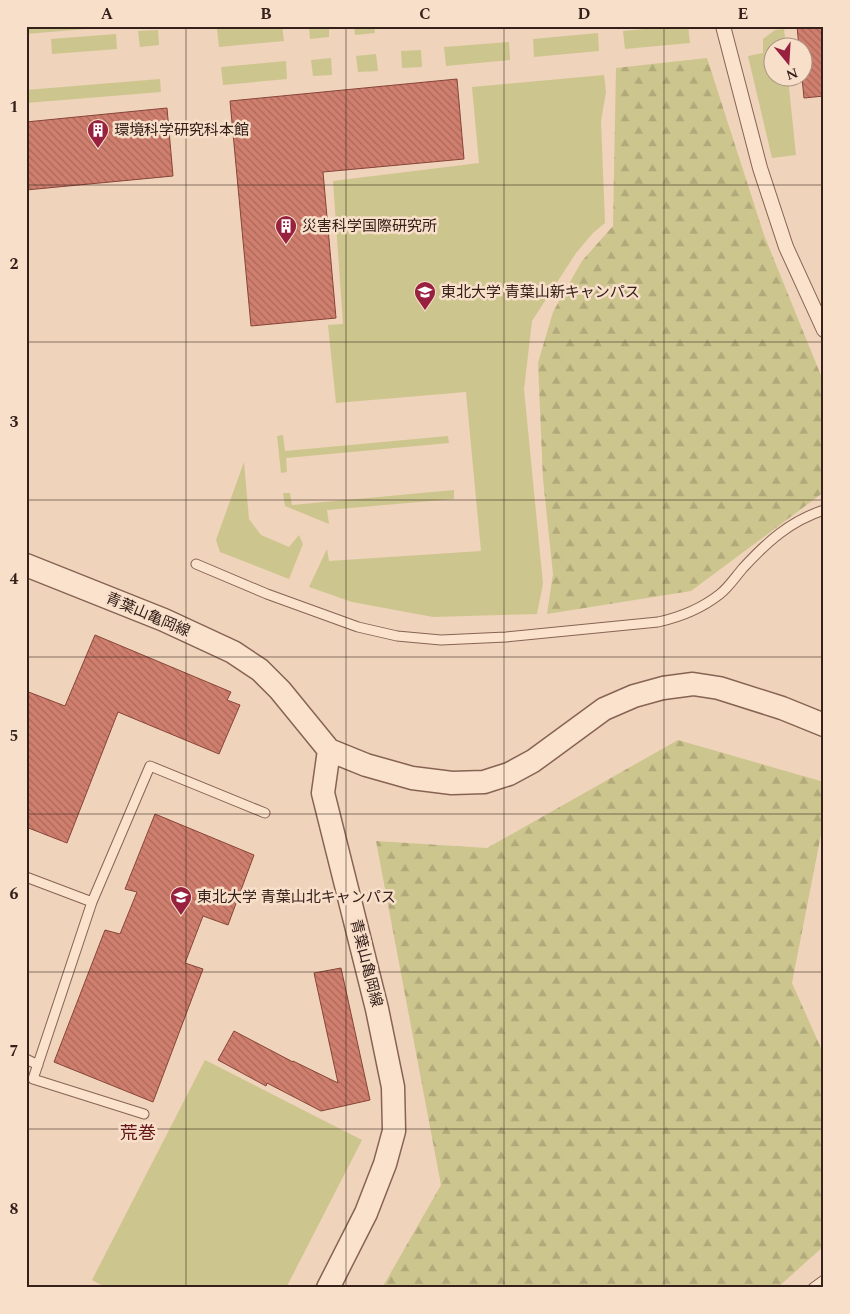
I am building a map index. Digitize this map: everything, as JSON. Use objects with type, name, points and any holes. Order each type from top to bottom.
[{"type":"street","points":[[723,26],[760,168],[786,247],[824,330]]},
{"type":"street","name":"青葉山亀岡線","points":[[26,565],[164,620],[233,652],[260,670],[280,690],[329,750],[323,792],[377,1010],[392,1087],[394,1131],[385,1164],[366,1213],[328,1288]]},
{"type":"street","points":[[329,750],[366,766],[412,778],[452,783],[484,782],[509,774],[533,761],[604,709],[643,693],[662,688],[693,684],[719,688],[782,708],[824,725]]},
{"type":"lane","points":[[196,564],[267,594],[358,627],[397,636],[442,640],[533,634],[658,622],[679,617],[703,606],[722,592],[777,534],[810,515],[824,510]]},
{"type":"lane","points":[[144,1114],[33,1080],[92,902],[150,766],[265,813]]},
{"type":"lane","points":[[26,877],[92,902]]},
{"type":"lane","points":[[26,1059],[38,1065]]},
{"type":"lane","points":[[813,1288],[824,1280]]},
{"type":"green space","points":[[26,26],[121,26],[26,34]]},
{"type":"green space","points":[[245,26],[282,26],[284,41],[219,47],[217,29]]},
{"type":"green space","points":[[309,26],[329,26],[329,37],[310,39]]},
{"type":"green space","points":[[354,26],[374,26],[375,33],[355,35]]},
{"type":"green space","points":[[688,26],[690,43],[625,49],[623,31]]},
{"type":"green space","points":[[784,29],[785,38],[764,38],[775,30]]},
{"type":"green space","points":[[158,30],[159,45],[140,47],[138,31]]},
{"type":"green space","points":[[598,33],[599,51],[534,57],[533,39]]},
{"type":"green space","points":[[116,34],[117,49],[52,54],[51,39]]},
{"type":"green space","points":[[509,42],[510,60],[446,66],[444,47]]},
{"type":"green space","points":[[421,50],[422,67],[402,68],[401,51]]},
{"type":"green space","points":[[762,53],[762,88],[789,88],[796,155],[772,158],[748,56]]},
{"type":"green space","points":[[376,54],[378,71],[358,72],[356,56]]},
{"type":"green space","points":[[331,58],[332,75],[313,76],[311,60]]},
{"type":"green space","points":[[707,58],[764,235],[824,383],[824,492],[691,591],[547,614],[553,574],[543,479],[538,363],[553,312],[582,261],[613,226],[616,68]]},
{"type":"green space","points":[[286,61],[287,79],[223,85],[221,67]]},
{"type":"green space","points":[[604,75],[606,92],[601,121],[605,223],[593,233],[576,253],[532,321],[524,389],[543,584],[537,614],[433,617],[352,602],[309,587],[327,549],[329,561],[481,551],[466,392],[336,403],[328,325],[343,324],[333,181],[479,163],[472,87]]},
{"type":"green space","points":[[160,79],[161,92],[26,103],[26,90]]},
{"type":"green space","points":[[283,435],[285,451],[448,436],[449,443],[286,458],[287,472],[281,473],[277,436]]},
{"type":"green space","points":[[244,462],[249,519],[261,535],[289,547],[299,535],[303,544],[289,579],[220,552],[216,540]]},
{"type":"green space","points":[[454,490],[454,499],[327,510],[329,524],[285,506],[283,493],[290,493],[292,505]]},
{"type":"green space","points":[[678,740],[824,782],[824,819],[792,983],[824,1055],[824,1246],[777,1288],[382,1288],[441,1185],[376,841],[487,848]]},
{"type":"green space","points":[[205,1060],[362,1140],[286,1288],[107,1288],[92,1280]]},
{"type":"building","points":[[797,26],[824,26],[824,96],[804,98],[803,88],[812,88],[812,38],[798,38]]},
{"type":"building","name":"災害科学国際研究所","points":[[457,79],[464,159],[323,172],[336,318],[251,326],[230,101]]},
{"type":"building","name":"環境科学研究科本館","points":[[167,108],[173,176],[26,190],[26,122]]},
{"type":"building","points":[[95,635],[231,692],[227,700],[240,705],[219,754],[118,712],[67,843],[26,827],[26,691],[65,706]]},
{"type":"building","points":[[155,814],[254,855],[228,925],[203,916],[185,963],[203,969],[153,1102],[54,1062],[105,930],[120,934],[137,892],[125,889]]},
{"type":"building","points":[[341,968],[370,1100],[321,1111],[267,1083],[266,1086],[218,1060],[234,1031],[338,1083],[314,973]]},
{"type":"place","name":"環境科学研究科本館","points":[[98,149]]},
{"type":"place","name":"災害科学国際研究所","points":[[286,245]]},
{"type":"place","name":"東北大学 青葉山新キャンパス","points":[[425,311]]},
{"type":"place","name":"東北大学 青葉山北キャンパス","points":[[181,916]]},
{"type":"district","name":"荒巻","points":[[138,1133]]}]
